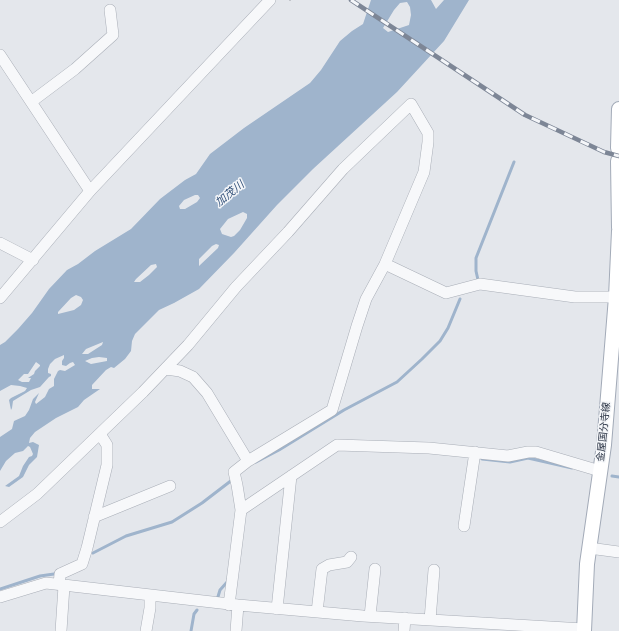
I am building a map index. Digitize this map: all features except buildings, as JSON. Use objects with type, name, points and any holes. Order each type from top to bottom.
[{"type":"main road","points":[[619,109],[619,228]]},
{"type":"main road","name":"金屋国分寺線","points":[[584,630],[585,588],[589,548],[604,445],[618,297],[619,231]]},
{"type":"street","points":[[0,298],[90,191],[270,0]]},
{"type":"street","points":[[31,102],[75,69],[113,35],[110,10]]},
{"type":"street","points":[[0,55],[90,191]]},
{"type":"street","points":[[0,522],[37,494],[166,369],[236,287],[283,238],[343,169],[411,104],[428,133],[424,172],[385,264],[366,299],[332,410],[248,461],[234,472],[241,510],[233,605],[236,631]]},
{"type":"street","points":[[0,243],[33,260]]},
{"type":"street","points":[[385,264],[446,293],[480,284],[575,297],[618,297]]},
{"type":"street","points":[[166,369],[180,371],[193,377],[207,393],[248,461]]},
{"type":"street","points":[[61,631],[62,586],[60,574],[82,564],[107,464],[107,445],[100,434]]},
{"type":"street","points":[[241,510],[337,445],[429,448],[508,456],[536,452],[600,470]]},
{"type":"street","points":[[464,526],[475,452]]},
{"type":"street","points":[[277,609],[291,476]]},
{"type":"street","points":[[94,517],[170,486]]},
{"type":"street","points":[[589,548],[619,552]]},
{"type":"street","points":[[316,612],[322,569],[325,566],[347,562],[351,557]]},
{"type":"street","points":[[370,616],[375,570]]},
{"type":"street","points":[[430,620],[434,570]]},
{"type":"street","points":[[0,597],[46,583],[277,609],[584,630]]},
{"type":"street","points":[[146,631],[150,608],[150,595]]},
{"type":"street","points":[[404,631],[405,618]]},
{"type":"water","name":"加茂川","points":[[371,0],[431,0],[436,9],[444,0],[469,0],[444,41],[397,92],[313,169],[277,205],[199,289],[159,310],[135,334],[132,341],[131,351],[125,359],[114,368],[111,367],[106,370],[92,385],[92,389],[100,389],[84,400],[78,407],[56,418],[35,432],[30,438],[29,443],[33,442],[39,445],[37,457],[29,465],[23,477],[9,487],[5,486],[19,476],[23,466],[33,454],[28,446],[23,451],[15,453],[6,461],[0,471],[0,437],[12,429],[14,421],[25,416],[33,399],[39,393],[35,402],[36,404],[45,397],[49,389],[54,386],[54,379],[58,371],[65,371],[75,365],[73,362],[66,366],[62,365],[64,355],[55,359],[50,364],[48,369],[48,373],[51,374],[51,376],[40,387],[31,390],[13,401],[11,410],[9,400],[25,391],[27,388],[11,385],[0,391],[0,345],[18,329],[32,313],[49,289],[67,270],[131,229],[160,199],[185,180],[196,174],[210,154],[244,128],[310,83],[321,70],[340,41],[363,24]],"holes":[[[407,2],[410,7],[411,15],[409,25],[388,32],[383,28],[400,3]],[[195,195],[198,195],[200,198],[197,202],[185,209],[180,209],[179,206],[184,200]],[[243,212],[247,214],[247,218],[240,230],[234,236],[231,237],[222,234],[220,229],[228,219]],[[216,244],[219,245],[218,248],[199,266],[199,259],[212,246]],[[156,264],[157,267],[149,275],[140,282],[134,282],[151,265]],[[76,295],[81,297],[83,300],[81,305],[74,310],[58,314],[58,312],[71,298]],[[103,342],[102,345],[88,354],[82,354],[86,349]],[[99,357],[107,358],[107,361],[91,364],[85,361]],[[36,362],[40,365],[34,374],[28,378],[31,378],[29,382],[22,382],[18,380],[24,374],[28,374]]]},
{"type":"waterway","points":[[476,281],[478,280],[476,258],[514,162]]},
{"type":"waterway","points":[[256,462],[279,450],[344,410],[397,382],[440,341],[448,328],[460,299]]},
{"type":"waterway","points":[[482,459],[510,462],[528,458],[572,468]]},
{"type":"waterway","points":[[612,476],[619,477]]},
{"type":"waterway","points":[[93,553],[126,536],[172,522],[202,503],[232,480]]},
{"type":"waterway","points":[[0,589],[40,576],[54,574]]},
{"type":"waterway","points":[[217,600],[220,590],[228,579]]},
{"type":"waterway","points":[[191,631],[194,614],[197,610]]},
{"type":"railway","points":[[351,0],[525,115],[604,152],[619,156]]}]
